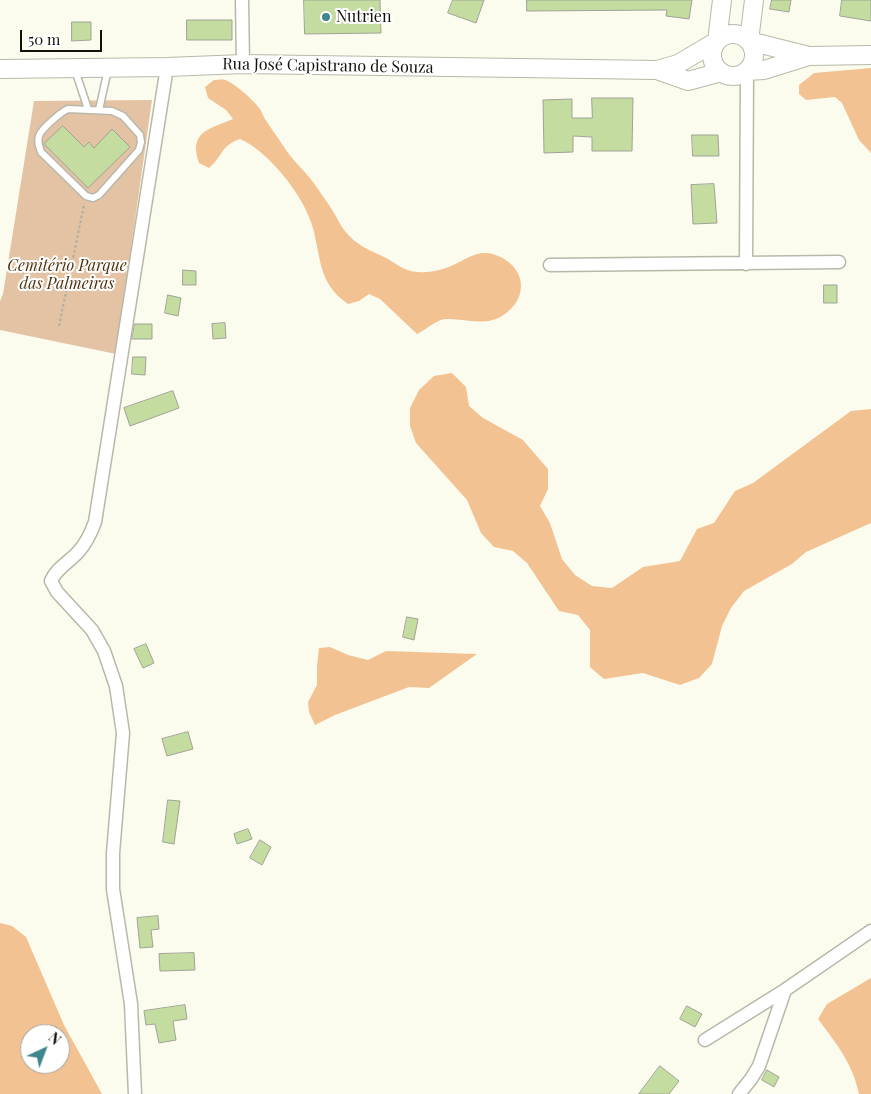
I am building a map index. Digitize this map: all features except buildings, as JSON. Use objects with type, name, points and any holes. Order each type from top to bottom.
[{"type":"main road","points":[[717,41],[722,0]]},
{"type":"main road","points":[[754,0],[749,41],[754,53],[751,66],[741,75],[727,76],[712,61],[713,47],[717,41],[729,34],[736,34],[749,41],[809,56],[871,55]]},
{"type":"main road","name":"Rua José Capistrano de Souza","points":[[0,69],[243,64],[657,70],[678,64],[717,41]]},
{"type":"main road","points":[[747,71],[764,70],[809,56]]},
{"type":"main road","name":"Rua José Capistrano de Souza","points":[[657,70],[688,81],[721,72]]},
{"type":"street","points":[[242,0],[243,64]]},
{"type":"street","points":[[135,1094],[131,1004],[113,889],[112,853],[123,733],[116,686],[104,651],[92,630],[57,592],[51,581],[54,575],[79,552],[90,537],[94,522],[167,67]]},
{"type":"street","points":[[746,264],[747,71]]},
{"type":"street","points":[[550,265],[839,262]]},
{"type":"street","points":[[705,1040],[786,990],[871,930]]},
{"type":"street","points":[[739,1094],[759,1066],[786,990]]},
{"type":"lane","points":[[74,68],[88,109]]},
{"type":"lane","points":[[99,110],[109,68]]},
{"type":"lane","points":[[68,109],[99,110],[112,111],[123,116],[140,135],[141,142],[139,150],[99,195],[93,198],[86,196],[41,152],[37,142],[39,134],[62,111],[68,109]]},
{"type":"path","points":[[60,326],[86,196]]},
{"type":"green space","name":"Cemitério Parque das Palmeiras","points":[[152,100],[116,354],[0,330],[0,301],[3,294],[34,101]]},
{"type":"shaded area","points":[[871,68],[871,153],[859,140],[842,103],[835,97],[806,100],[799,94],[799,85],[814,73]]},
{"type":"shaded area","points":[[214,80],[224,80],[234,85],[261,110],[287,152],[313,182],[346,233],[356,242],[404,269],[413,272],[439,270],[476,254],[493,254],[512,265],[518,273],[521,282],[521,291],[511,309],[502,316],[488,321],[443,319],[417,334],[380,299],[369,294],[359,301],[348,304],[330,287],[325,277],[311,222],[300,198],[282,174],[262,153],[240,139],[229,144],[209,168],[199,163],[196,144],[199,138],[209,129],[233,119],[226,110],[208,98],[205,87]]},
{"type":"shaded area","points":[[452,373],[466,387],[469,406],[483,418],[523,440],[548,469],[548,489],[540,506],[550,523],[562,559],[575,575],[592,586],[612,588],[643,567],[680,561],[697,529],[714,523],[735,491],[753,483],[851,411],[871,409],[871,523],[806,552],[792,564],[744,591],[731,608],[722,626],[712,664],[699,678],[680,685],[643,673],[604,679],[590,667],[590,630],[578,615],[559,611],[527,563],[513,551],[494,547],[481,533],[467,500],[416,443],[410,426],[410,408],[419,390],[434,376]]},
{"type":"shaded area","points":[[330,647],[348,655],[368,660],[386,651],[477,654],[429,688],[409,687],[335,715],[315,725],[309,712],[308,702],[317,685],[319,648]]},
{"type":"shaded area","points":[[0,923],[12,926],[26,937],[64,1024],[20,1024],[20,1074],[70,1074],[70,1036],[102,1094],[0,1094]]},
{"type":"shaded area","points":[[871,978],[871,1094],[859,1094],[848,1063],[818,1019],[827,1004]]},
{"type":"place","name":"Nutrien","points":[[326,17]]}]
